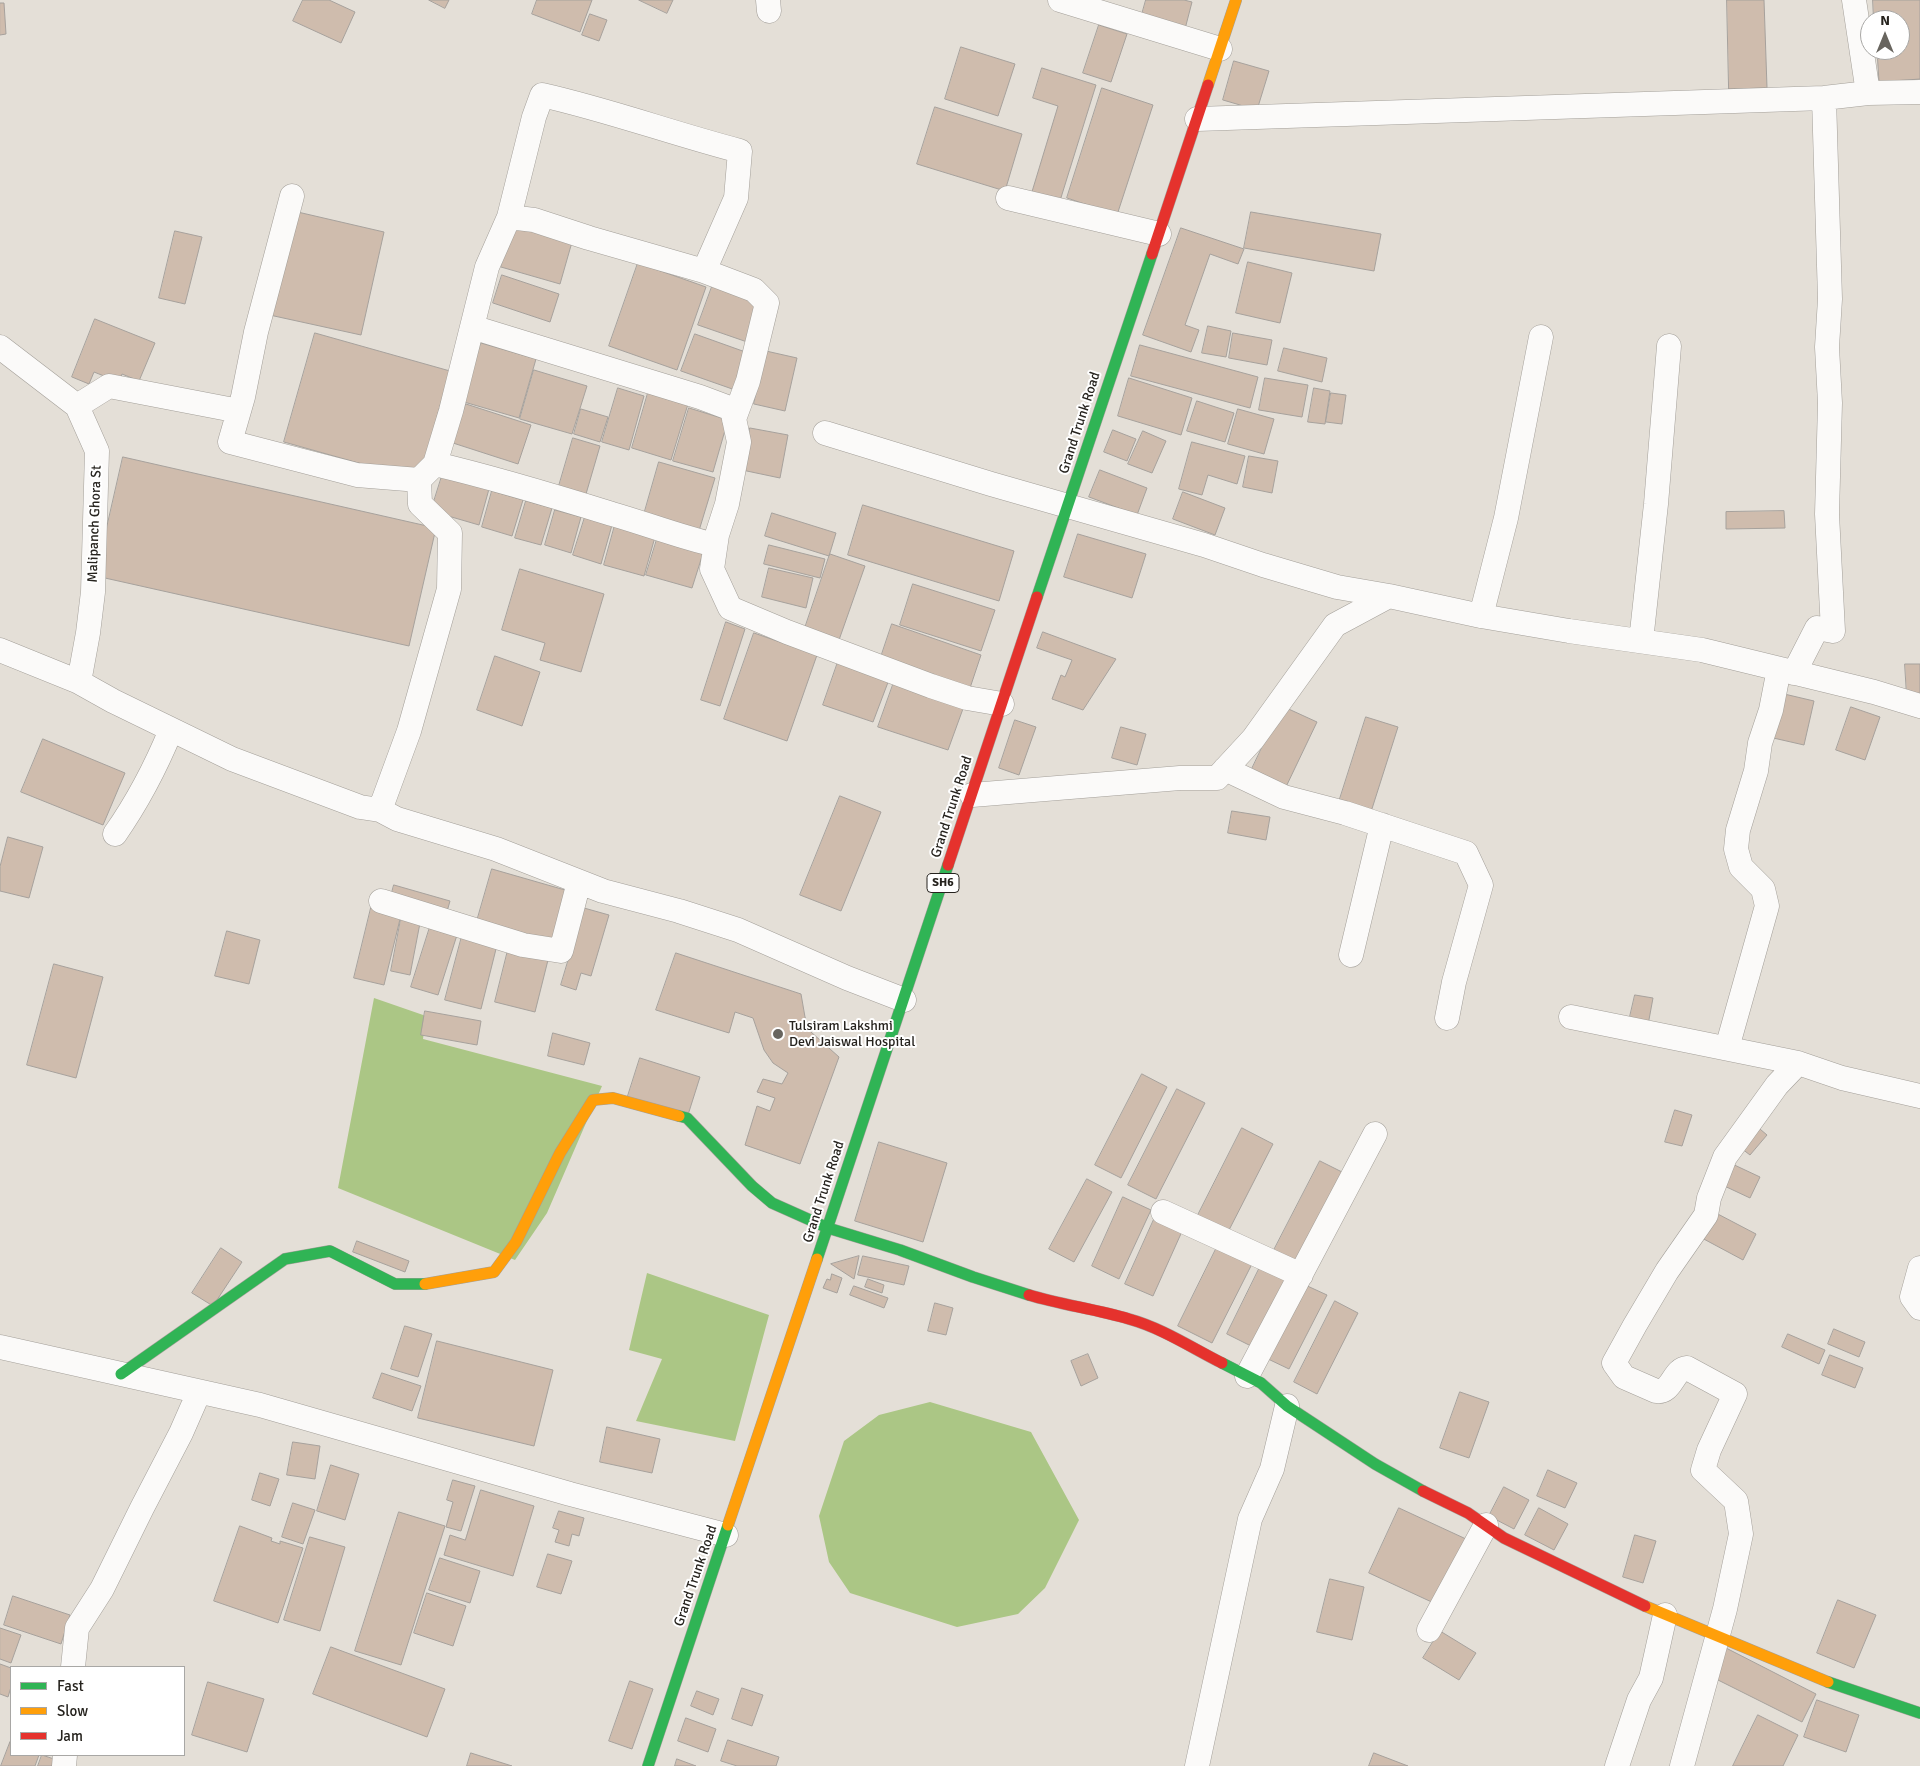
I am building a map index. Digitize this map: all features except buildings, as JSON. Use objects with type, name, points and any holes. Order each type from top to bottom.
[{"type":"street","points":[[1060,0],[1220,49]]},
{"type":"street","name":"Grand Trunk Road","points":[[648,1766],[1236,0]]},
{"type":"street","points":[[1854,0],[1868,94]]},
{"type":"street","points":[[1197,119],[1824,98],[1920,92]]},
{"type":"street","points":[[380,810],[409,731],[448,589],[450,533],[420,504],[427,472],[451,411],[487,267],[509,217],[534,117],[542,95],[586,105],[662,130],[740,151],[736,198],[704,270]]},
{"type":"street","points":[[1727,1048],[1767,906],[1762,889],[1741,868],[1736,849],[1738,830],[1756,771],[1760,743],[1786,671],[1817,628],[1833,631],[1828,514],[1830,402],[1827,347],[1830,299],[1824,98]]},
{"type":"street","points":[[292,196],[256,332],[239,411],[230,442],[357,475],[427,472],[473,473],[614,514],[689,539],[715,545]]},
{"type":"street","points":[[1008,198],[1159,234]]},
{"type":"street","points":[[509,217],[534,220],[589,238],[704,270],[754,290],[767,303],[748,381],[734,419]]},
{"type":"street","points":[[472,327],[700,397],[732,409],[739,442],[727,504],[717,535],[712,570],[730,608],[787,632],[931,686],[967,698],[1002,704]]},
{"type":"street","points":[[1481,616],[1506,518],[1541,336]]},
{"type":"street","name":"Malipanch Ghora St","points":[[0,346],[77,406],[97,451],[93,592],[79,682]]},
{"type":"street","points":[[1641,641],[1655,513],[1669,346]]},
{"type":"street","points":[[77,406],[109,386],[239,411]]},
{"type":"street","points":[[825,433],[1337,587],[1390,596],[1481,616],[1702,650],[1874,692],[1920,706]]},
{"type":"street","points":[[972,795],[1180,778],[1218,778],[1253,739],[1336,625],[1390,596]]},
{"type":"street","points":[[0,650],[79,682],[171,730],[240,762],[360,807],[380,810],[397,819],[496,850],[603,891],[679,911],[738,930],[847,978],[904,1000]]},
{"type":"street","points":[[115,834],[132,810],[163,750],[171,730]]},
{"type":"street","points":[[1225,770],[1284,797],[1346,813],[1466,853],[1481,885],[1454,982],[1447,1018]]},
{"type":"street","points":[[1351,955],[1382,825]]},
{"type":"street","points":[[380,901],[523,945],[561,951],[579,882]]},
{"type":"street","points":[[1571,1017],[1798,1063],[1842,1078],[1920,1096]]},
{"type":"street","points":[[1682,1766],[1734,1574],[1741,1534],[1736,1501],[1703,1470],[1709,1450],[1735,1394],[1687,1368],[1680,1371],[1666,1390],[1656,1391],[1624,1377],[1614,1363],[1667,1271],[1706,1215],[1709,1198],[1725,1157],[1739,1135],[1777,1085],[1798,1063]]},
{"type":"street","points":[[121,1374],[230,1299],[285,1258],[330,1251],[395,1284],[428,1284],[494,1272],[516,1242],[560,1153],[594,1100],[613,1098],[687,1118],[752,1186],[772,1203],[828,1228],[900,1250],[1051,1302],[1130,1319],[1166,1334],[1260,1383],[1287,1406],[1375,1464],[1426,1493],[1468,1513],[1504,1538],[1665,1615],[1717,1637],[1836,1685],[1919,1708]]},
{"type":"street","points":[[1247,1376],[1375,1134]]},
{"type":"street","points":[[1162,1212],[1301,1274]]},
{"type":"street","points":[[1920,1268],[1912,1297],[1920,1308]]},
{"type":"street","points":[[0,1347],[260,1405],[570,1494],[726,1535]]},
{"type":"street","points":[[73,1666],[77,1628],[102,1589],[181,1433],[199,1392]]},
{"type":"street","points":[[1196,1766],[1250,1519],[1272,1469],[1287,1406]]},
{"type":"street","points":[[1429,1630],[1486,1526]]},
{"type":"street","points":[[1617,1766],[1639,1700],[1651,1678],[1665,1615]]},
{"type":"shaded area","points":[[374,998],[426,1016],[423,1039],[602,1086],[547,1213],[515,1260],[338,1188]]},
{"type":"shaded area","points":[[647,1273],[769,1315],[735,1441],[636,1421],[662,1359],[629,1350]]},
{"type":"shaded area","points":[[930,1402],[1031,1432],[1079,1520],[1045,1588],[1018,1614],[957,1627],[850,1593],[829,1562],[819,1516],[844,1441],[879,1415]]},
{"type":"traffic: fast","points":[[1037,597],[1152,254]]},
{"type":"traffic: fast","points":[[817,1259],[948,865]]},
{"type":"traffic: fast","points":[[679,1116],[687,1118],[752,1186],[772,1203],[828,1228],[900,1250],[1029,1295]]},
{"type":"traffic: fast","points":[[121,1374],[285,1259],[330,1251],[395,1284],[425,1284]]},
{"type":"traffic: fast","points":[[1222,1363],[1261,1383],[1287,1406],[1375,1464],[1423,1491]]},
{"type":"traffic: fast","points":[[648,1766],[728,1525]]},
{"type":"traffic: fast","points":[[1828,1682],[1920,1713]]},
{"type":"traffic: slow","points":[[1208,85],[1236,0]]},
{"type":"traffic: slow","points":[[425,1284],[494,1272],[516,1242],[560,1153],[593,1100],[613,1098],[679,1116]]},
{"type":"traffic: slow","points":[[728,1525],[817,1259]]},
{"type":"traffic: slow","points":[[1645,1606],[1828,1682]]},
{"type":"traffic: jam","points":[[1152,254],[1208,85]]},
{"type":"traffic: jam","points":[[948,865],[1037,597]]},
{"type":"traffic: jam","points":[[1029,1295],[1141,1323],[1165,1333],[1222,1363]]},
{"type":"traffic: jam","points":[[1423,1491],[1468,1513],[1504,1538],[1645,1606]]},
{"type":"place","name":"Tulsiram Lakshmi Devi Jaiswal Hospital","points":[[778,1034]]}]
